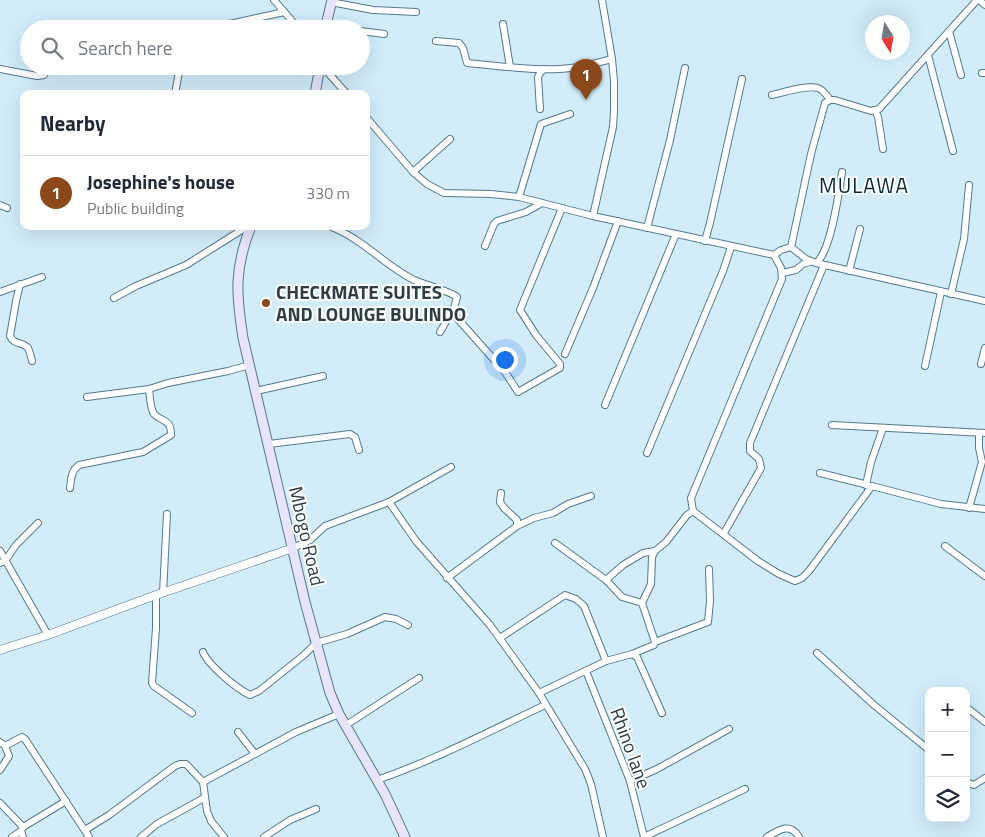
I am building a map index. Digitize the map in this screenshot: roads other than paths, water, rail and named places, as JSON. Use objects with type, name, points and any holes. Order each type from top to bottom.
[{"type":"main road","points":[[327,20],[331,1]]},
{"type":"main road","points":[[316,90],[319,75]]},
{"type":"main road","name":"Mbogo Road","points":[[249,230],[241,255],[237,290],[243,338],[316,644],[330,693],[339,714],[377,780],[401,836]]},
{"type":"street","points":[[274,0],[291,20]]},
{"type":"street","points":[[593,216],[613,127],[614,81],[602,0]]},
{"type":"street","points":[[791,247],[811,154],[825,104],[830,100],[835,100],[871,111],[883,106],[978,0],[985,5]]},
{"type":"street","points":[[331,1],[373,10],[416,12]]},
{"type":"street","points":[[248,20],[284,12]]},
{"type":"street","points":[[503,24],[510,67]]},
{"type":"street","points":[[949,31],[961,75]]},
{"type":"street","points":[[370,32],[384,34]]},
{"type":"street","points":[[436,41],[460,43],[467,62],[510,67],[544,69],[577,67],[612,59]]},
{"type":"street","points":[[928,55],[954,151]]},
{"type":"street","points":[[647,228],[670,140],[685,68]]},
{"type":"street","points":[[0,69],[20,73]]},
{"type":"street","points":[[540,109],[538,77],[544,69]]},
{"type":"street","points":[[176,90],[178,75]]},
{"type":"street","points":[[329,75],[343,90]]},
{"type":"street","points":[[705,240],[742,79]]},
{"type":"street","points":[[772,95],[795,89],[818,88],[825,92],[830,100]]},
{"type":"street","points":[[875,110],[878,117],[883,149]]},
{"type":"street","points":[[519,198],[541,124],[570,114]]},
{"type":"street","points":[[370,122],[414,172],[427,184],[444,193],[491,194],[519,198],[774,255],[791,247]]},
{"type":"street","points":[[414,172],[450,139]]},
{"type":"street","points":[[782,273],[796,270],[803,264],[814,262],[822,256],[835,215],[842,172]]},
{"type":"street","points":[[951,294],[964,239],[969,185]]},
{"type":"street","points":[[485,246],[497,221],[526,212],[542,203]]},
{"type":"street","points":[[0,205],[7,208]]},
{"type":"street","points":[[454,308],[456,317],[505,372],[518,392],[558,370],[560,364],[536,335],[520,310],[562,208]]},
{"type":"street","points":[[565,354],[593,288],[618,221]]},
{"type":"street","points":[[849,271],[860,229]]},
{"type":"street","points":[[114,298],[186,265],[243,230]]},
{"type":"street","points":[[338,230],[357,239],[413,279],[454,294],[457,297],[454,308],[440,332]]},
{"type":"street","points":[[605,405],[676,234]]},
{"type":"street","points":[[647,453],[723,271],[731,246]]},
{"type":"street","points":[[791,247],[806,259],[824,265],[985,301]]},
{"type":"street","points":[[774,255],[779,263],[782,279],[692,498],[693,511],[740,548],[779,574],[789,579],[798,580],[809,571],[869,485],[871,462],[883,428]]},
{"type":"street","points":[[724,534],[762,468],[759,459],[750,450],[750,443],[824,265]]},
{"type":"street","points":[[0,292],[42,277]]},
{"type":"street","points":[[20,284],[10,336],[15,343],[25,345],[32,361]]},
{"type":"street","points":[[925,366],[941,292]]},
{"type":"street","points":[[981,364],[985,348]]},
{"type":"street","points":[[87,397],[149,389],[168,383],[250,366]]},
{"type":"street","points":[[256,391],[323,376]]},
{"type":"street","points":[[70,488],[71,476],[79,465],[143,452],[170,435],[168,422],[155,415],[152,410],[149,389]]},
{"type":"street","points":[[832,425],[982,433],[979,448],[982,462],[968,508]]},
{"type":"street","points":[[269,444],[350,434],[355,437],[359,450]]},
{"type":"street","points":[[0,650],[48,635],[294,548],[310,540],[325,526],[389,502],[451,467]]},
{"type":"street","points":[[820,473],[941,504],[985,510]]},
{"type":"street","points":[[501,493],[500,502],[517,520],[517,526]]},
{"type":"street","points":[[447,578],[517,526],[591,496]]},
{"type":"street","points":[[389,502],[416,541],[500,638],[539,693],[588,776],[603,837]]},
{"type":"street","points":[[656,642],[642,603],[651,584],[652,556],[666,542],[687,515],[693,511]]},
{"type":"street","points":[[166,514],[152,683],[192,714]]},
{"type":"street","points":[[3,562],[38,523]]},
{"type":"street","points":[[555,543],[606,580],[622,597],[642,603]]},
{"type":"street","points":[[945,546],[985,576]]},
{"type":"street","points":[[0,551],[3,562],[48,635]]},
{"type":"street","points":[[606,580],[623,565],[643,553],[655,551]]},
{"type":"street","points":[[539,693],[606,661],[632,654],[654,645],[656,642],[708,622],[710,601],[709,569]]},
{"type":"street","points":[[500,638],[565,595],[571,596],[584,606],[606,661]]},
{"type":"street","points":[[203,652],[211,664],[250,695],[259,691],[310,651],[316,644],[347,634],[385,616],[408,625]]},
{"type":"street","points":[[817,653],[925,747]]},
{"type":"street","points":[[632,654],[637,657],[662,713]]},
{"type":"street","name":"Rhino lane","points":[[586,671],[630,781],[644,837]]},
{"type":"street","points":[[346,725],[419,678]]},
{"type":"street","points":[[377,780],[405,771],[434,758],[545,704]]},
{"type":"street","points":[[970,710],[985,722]]},
{"type":"street","points":[[203,782],[296,732],[339,714]]},
{"type":"street","points":[[630,781],[657,769],[728,729]]},
{"type":"street","points":[[238,732],[255,754]]},
{"type":"street","points":[[0,770],[9,756],[3,744],[17,738],[22,737],[25,739],[89,837]]},
{"type":"street","points":[[85,830],[109,815],[158,778],[180,764],[186,764],[203,782],[204,798],[211,821],[224,837]]},
{"type":"street","points":[[970,784],[974,785],[985,778]]},
{"type":"street","points":[[644,837],[744,789]]},
{"type":"street","points":[[141,837],[157,824],[204,798]]},
{"type":"street","points":[[12,837],[66,801]]},
{"type":"street","points":[[0,804],[22,832]]},
{"type":"street","points":[[264,837],[290,820],[316,808]]},
{"type":"street","points":[[767,837],[790,828],[799,837]]},
{"type":"place","name":"Josephine's house","points":[[586,100]]},
{"type":"place","name":"CHECKMATE SUITES AND LOUNGE BULINDO","points":[[266,303]]},
{"type":"district","name":"MULAWA","points":[[864,186]]}]
